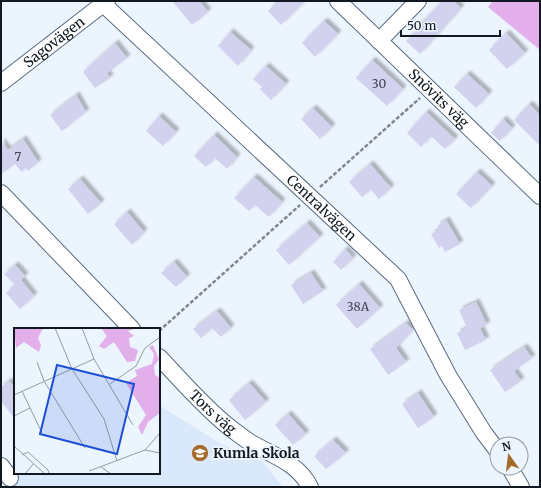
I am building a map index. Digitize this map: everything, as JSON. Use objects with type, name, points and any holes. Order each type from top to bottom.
[{"type":"street","name":"Snövits väg","points":[[338,1],[540,196]]},
{"type":"street","points":[[379,41],[418,1]]},
{"type":"street","name":"Sagovägen","points":[[1,83],[103,2]]},
{"type":"street","name":"Centralvägen","points":[[103,2],[398,279],[448,375],[489,440]]},
{"type":"street","points":[[1,193],[131,328]]},
{"type":"street","name":"Tors väg","points":[[160,358],[227,425],[248,441],[277,455],[294,467],[306,480],[310,487]]},
{"type":"street","points":[[515,476],[522,487]]},
{"type":"path","points":[[160,330],[429,90]]},
{"type":"shaded area","points":[[493,1],[540,1],[540,50],[488,7]]},
{"type":"shaded area","name":"Kumla Skola","points":[[160,406],[221,444],[262,461],[283,487],[8,487],[22,474],[160,474]]},
{"type":"building","points":[[172,1],[199,1],[208,12],[192,25]]},
{"type":"building","points":[[278,1],[305,1],[281,25],[268,11]]},
{"type":"building","points":[[443,1],[453,1],[461,8],[420,54],[406,41],[418,29],[416,28]]},
{"type":"building","points":[[324,21],[338,34],[315,57],[302,43]]},
{"type":"building","points":[[230,32],[251,50],[238,66],[218,46]]},
{"type":"building","points":[[506,33],[525,53],[507,69],[489,50]]},
{"type":"building","points":[[115,43],[127,58],[107,73],[110,78],[95,88],[83,72]]},
{"type":"building","points":[[372,60],[403,89],[387,106],[356,78]]},
{"type":"building","points":[[266,66],[286,84],[271,100],[260,89],[262,87],[253,79]]},
{"type":"building","points":[[467,74],[489,94],[476,108],[454,87]]},
{"type":"building","points":[[76,95],[86,112],[62,131],[50,115]]},
{"type":"building","points":[[529,104],[540,115],[540,146],[514,120]]},
{"type":"building","points":[[313,108],[332,127],[320,139],[301,119]]},
{"type":"building","points":[[426,112],[455,139],[445,149],[431,136],[421,147],[407,133]]},
{"type":"building","points":[[159,116],[176,132],[163,146],[146,131]]},
{"type":"building","points":[[503,119],[512,128],[500,141],[491,133]]},
{"type":"building","points":[[214,135],[237,157],[227,169],[215,158],[206,167],[194,156]]},
{"type":"building","points":[[23,139],[38,162],[28,171],[26,168],[22,172],[15,164],[1,174],[1,141],[8,150]]},
{"type":"building","points":[[370,164],[391,188],[379,199],[371,190],[362,197],[349,182]]},
{"type":"building","points":[[477,172],[492,186],[471,208],[456,194]]},
{"type":"building","points":[[254,177],[282,202],[269,217],[255,205],[249,211],[234,198]]},
{"type":"building","points":[[80,179],[101,203],[88,214],[68,189]]},
{"type":"building","points":[[127,212],[144,232],[132,245],[114,224]]},
{"type":"building","points":[[446,220],[460,244],[445,252],[442,246],[439,248],[431,234],[439,230],[437,226]]},
{"type":"building","points":[[307,223],[320,237],[289,265],[276,250]]},
{"type":"building","points":[[345,249],[353,258],[341,270],[333,262]]},
{"type":"building","points":[[174,262],[187,277],[176,287],[161,273]]},
{"type":"building","points":[[15,265],[25,276],[21,280],[34,296],[20,309],[6,293],[15,285],[4,274]]},
{"type":"building","points":[[311,273],[323,291],[303,304],[291,285]]},
{"type":"building","points":[[359,284],[380,308],[357,329],[336,305]]},
{"type":"building","points":[[476,302],[487,325],[480,328],[486,340],[465,350],[457,333],[467,328],[459,310]]},
{"type":"building","points":[[217,311],[231,328],[221,337],[212,328],[201,338],[193,329]]},
{"type":"building","points":[[406,323],[413,330],[396,348],[406,362],[388,375],[370,349]]},
{"type":"building","points":[[524,347],[532,358],[514,371],[521,381],[505,392],[490,370]]},
{"type":"building","points":[[9,381],[14,387],[14,418],[1,401],[1,387]]},
{"type":"building","points":[[249,383],[266,402],[245,420],[229,400]]},
{"type":"building","points":[[418,393],[434,417],[418,428],[402,404]]},
{"type":"building","points":[[288,414],[306,434],[293,445],[275,425]]},
{"type":"building","points":[[333,440],[346,453],[326,469],[314,456]]},
{"type":"place","name":"Kumla Skola","points":[[200,453]]}]
